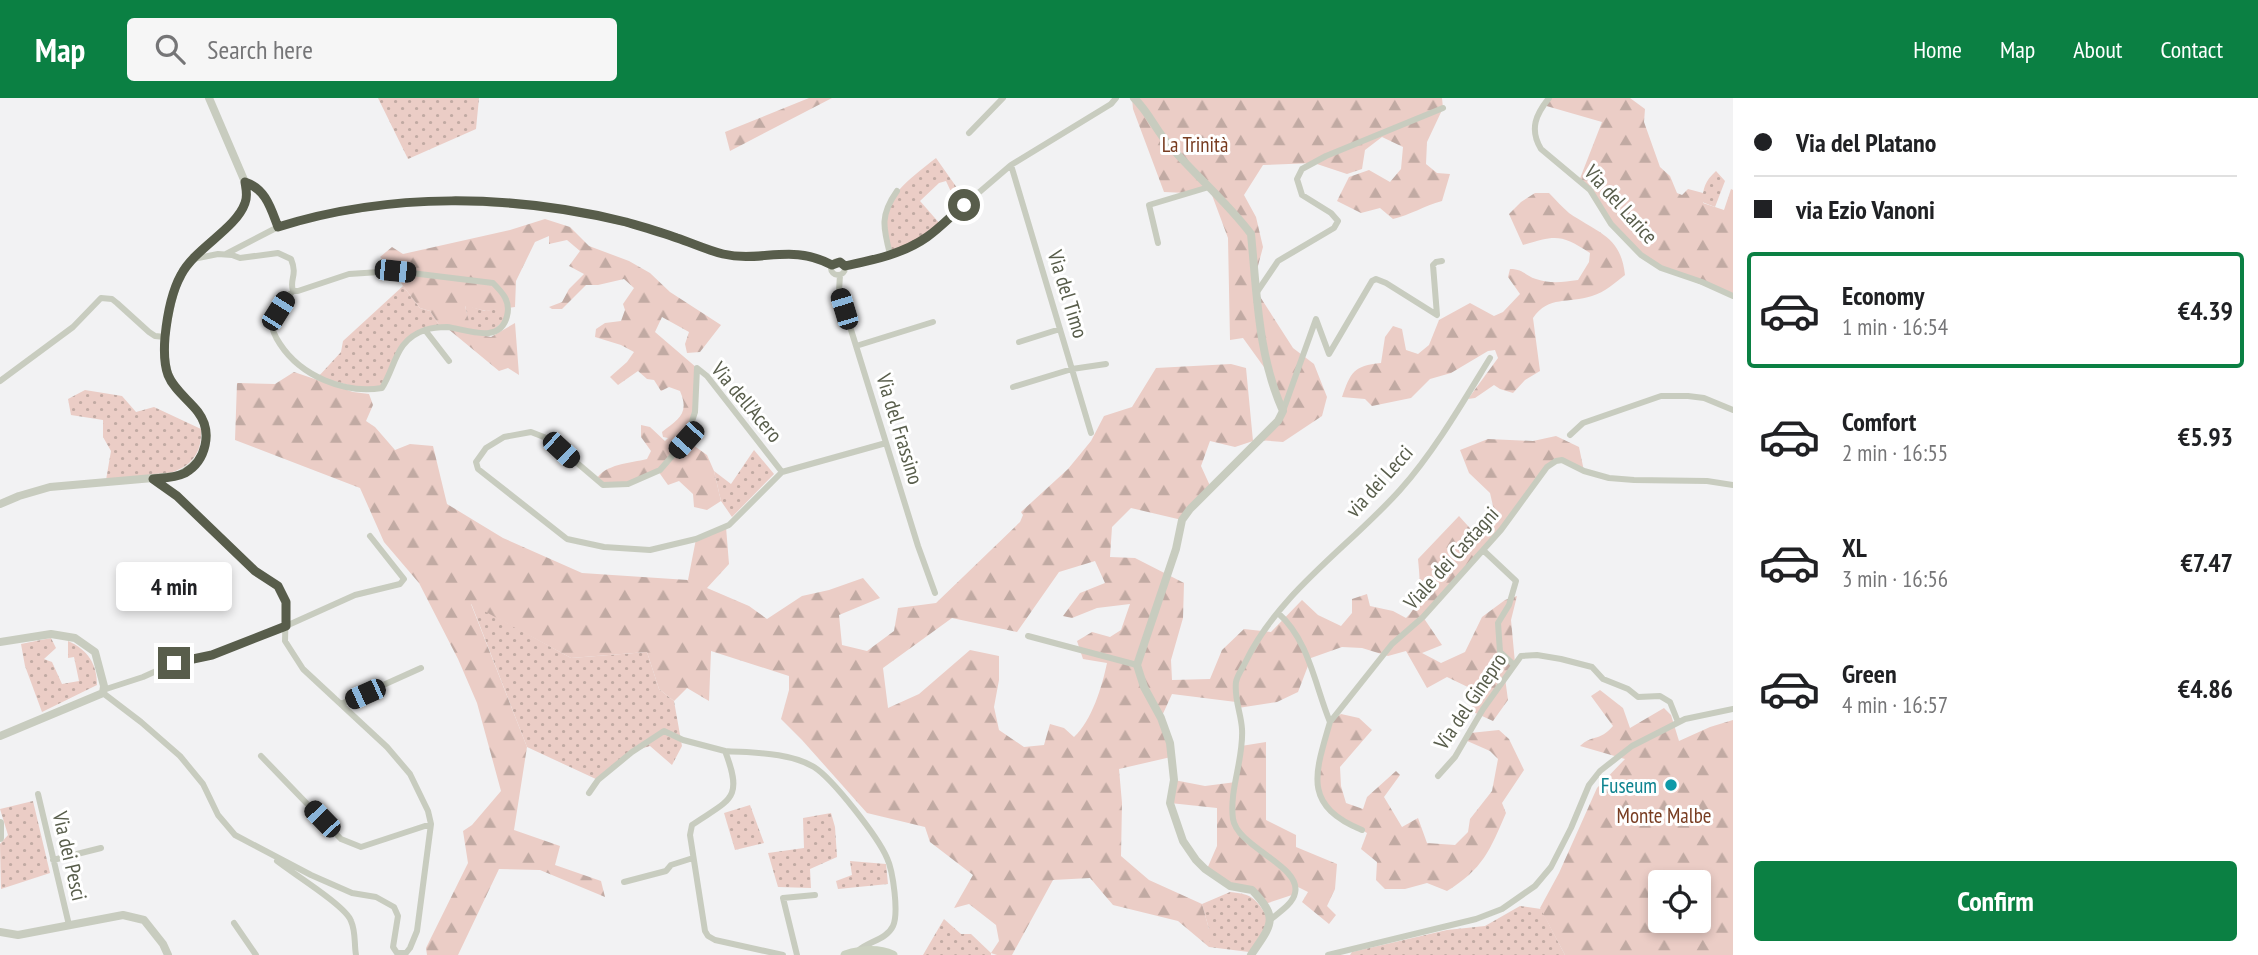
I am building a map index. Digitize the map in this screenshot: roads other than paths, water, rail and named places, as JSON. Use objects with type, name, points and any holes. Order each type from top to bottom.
[{"type":"main road","points":[[845,955],[876,950],[893,955]]},
{"type":"street","points":[[0,505],[50,487],[176,476],[198,462],[205,446],[206,430],[199,413],[168,376],[165,337],[181,274],[191,259],[235,218],[245,205],[247,195],[245,182],[209,98]]},
{"type":"street","points":[[969,133],[1003,98]]},
{"type":"street","points":[[832,265],[838,262],[845,266],[916,244],[929,236],[1011,164],[1111,104],[1116,98]]},
{"type":"street","points":[[1134,98],[1145,108],[1167,143],[1251,234],[1265,357],[1274,391],[1283,411]]},
{"type":"street","name":"Via del Larice","points":[[1549,98],[1535,117],[1536,140],[1541,149],[1590,190],[1611,224],[1641,255],[1661,268],[1733,296]]},
{"type":"street","points":[[1257,292],[1278,261],[1334,228],[1338,221],[1331,213],[1301,195],[1297,179],[1302,169],[1443,108]]},
{"type":"street","name":"Via del Timo","points":[[1011,164],[1091,433]]},
{"type":"street","points":[[245,182],[259,189],[268,202],[278,227]]},
{"type":"street","points":[[1158,243],[1149,205],[1209,187]]},
{"type":"street","points":[[890,254],[883,219],[888,203],[897,191]]},
{"type":"street","points":[[224,254],[278,227],[317,216],[393,204],[479,201],[544,207],[596,216],[646,228],[725,255],[800,254],[832,265]]},
{"type":"street","points":[[191,259],[224,254],[240,258],[278,253],[291,260],[296,271],[291,287],[293,291]]},
{"type":"street","points":[[1251,955],[1266,933],[1270,911],[1252,890],[1230,886],[1205,869],[1183,841],[1170,803],[1174,780],[1170,743],[1161,718],[1144,687],[1138,665],[1176,549],[1182,520],[1278,421],[1316,318],[1329,354],[1372,281],[1376,279],[1437,316],[1433,265],[1442,261]]},
{"type":"street","points":[[832,265],[832,271],[840,275],[845,266]]},
{"type":"street","points":[[395,271],[493,283],[504,294],[508,307],[502,327],[490,333],[479,334],[445,327],[425,330],[407,340],[397,353],[382,388],[368,390],[348,388],[318,377],[288,355],[275,335],[272,324],[293,291],[349,274],[395,271]]},
{"type":"street","name":"Via del Frassino","points":[[840,275],[839,291],[935,593]]},
{"type":"street","points":[[0,381],[73,327],[101,298],[112,299],[149,332],[165,337]]},
{"type":"street","points":[[856,345],[933,321]]},
{"type":"street","points":[[1019,342],[1060,329]]},
{"type":"street","points":[[425,330],[449,361]]},
{"type":"street","name":"via dei Lecci","points":[[1278,614],[1295,593],[1401,489],[1439,437],[1490,358]]},
{"type":"street","points":[[1013,387],[1072,369],[1106,363]]},
{"type":"street","name":"Via dell'Acero","points":[[782,472],[707,376],[697,368],[695,412],[686,440],[660,470],[628,484],[603,485],[549,439],[531,432],[504,437],[486,448],[476,463],[478,469],[567,539],[604,547],[650,550],[696,539],[729,525],[782,472],[886,443]]},
{"type":"street","points":[[1570,435],[1583,423],[1661,397],[1704,398],[1733,410]]},
{"type":"street","name":"Viale dei Castagni","points":[[1330,722],[1392,644],[1423,617],[1523,502],[1548,467],[1556,461],[1562,460],[1584,471],[1609,478],[1707,481],[1733,485]]},
{"type":"street","points":[[0,642],[51,634],[75,638],[95,652],[103,692],[142,722],[180,757],[203,784],[218,816],[235,835],[311,875],[352,893],[376,897],[394,907],[398,916],[393,947],[397,953],[405,953],[410,948],[416,931],[431,824],[428,811],[410,774],[387,747],[303,669],[285,641],[286,602],[278,586],[247,563],[177,496],[153,479]]},
{"type":"street","points":[[0,736],[174,663],[212,655],[355,595],[400,584],[404,579],[370,536]]},
{"type":"street","points":[[1483,550],[1516,581],[1509,605],[1498,623],[1500,652],[1514,665]]},
{"type":"street","points":[[1270,920],[1292,900],[1296,886],[1289,874],[1244,838],[1233,820],[1242,729],[1236,680],[1259,636],[1278,614],[1286,620],[1302,646],[1330,722],[1319,761],[1319,793],[1326,807],[1337,818],[1362,830]]},
{"type":"street","points":[[1028,636],[1138,665]]},
{"type":"street","name":"Via del Ginepro","points":[[1437,776],[1455,757],[1483,709],[1521,656],[1537,655],[1592,667],[1603,679],[1628,689],[1638,697],[1660,696],[1670,702],[1678,722]]},
{"type":"street","points":[[341,704],[421,668]]},
{"type":"street","points":[[1328,955],[1476,919],[1502,909],[1535,886],[1551,867],[1589,785],[1600,771],[1632,746],[1678,722],[1733,709]]},
{"type":"street","points":[[589,793],[598,780],[632,752],[664,731],[683,740],[725,751],[765,754],[815,767],[881,845],[891,867],[896,914],[894,925],[887,935],[858,951]]},
{"type":"street","points":[[725,751],[734,775],[734,791],[722,805],[692,825],[690,835],[705,931],[715,940],[783,955]]},
{"type":"street","points":[[261,756],[341,839],[361,847],[431,824]]},
{"type":"street","name":"Via dei Pesci","points":[[38,794],[69,925]]},
{"type":"street","points":[[0,823],[0,838]]},
{"type":"street","points":[[53,860],[101,848]]},
{"type":"street","points":[[261,849],[351,918],[356,955]]},
{"type":"street","points":[[624,881],[666,871],[671,864],[693,858]]},
{"type":"street","points":[[797,955],[783,898],[815,895]]},
{"type":"street","points":[[0,932],[18,935],[123,915],[144,920],[168,955]]},
{"type":"street","points":[[233,923],[256,955]]},
{"type":"place","name":"Fuseum","points":[[1671,785]]},
{"type":"park label","name":"La Trinità","points":[[1195,144]]},
{"type":"park label","name":"Monte Malbe","points":[[1664,815]]}]
